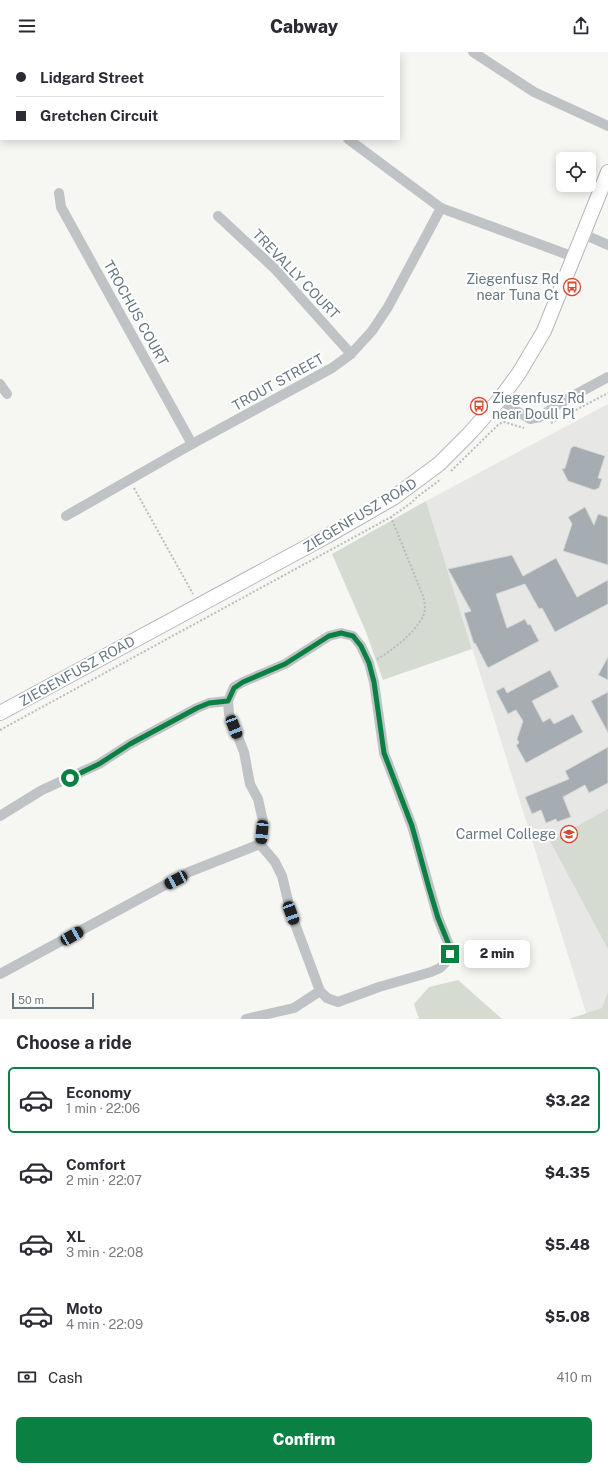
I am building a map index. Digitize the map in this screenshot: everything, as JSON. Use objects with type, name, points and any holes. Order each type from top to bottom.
[{"type":"street","points":[[474,52],[534,92],[608,126]]},
{"type":"street","points":[[349,140],[441,208],[574,257]]},
{"type":"street","name":"ZIEGENFUSZ ROAD","points":[[0,713],[327,536],[393,498],[438,464],[469,434],[500,399],[519,373],[544,331],[608,172]]},
{"type":"street","name":"TROCHUS COURT","points":[[60,193],[61,207],[192,444]]},
{"type":"street","name":"TROUT STREET","points":[[66,516],[192,444],[332,368],[351,354],[372,331],[388,307],[441,208]]},
{"type":"street","name":"TREVALLY COURT","points":[[218,216],[275,269],[351,354]]},
{"type":"street","points":[[583,234],[608,245]]},
{"type":"street","points":[[500,399],[530,419],[540,417],[560,403],[608,377]]},
{"type":"street","points":[[0,384],[7,394]]},
{"type":"street","points":[[341,633],[353,636],[361,646],[369,663],[374,682],[384,753],[412,826],[438,918],[449,945],[450,954],[446,962],[440,968],[379,987],[338,1002],[327,998],[320,991],[291,913],[282,876],[275,862],[260,844],[263,821],[258,799],[250,784],[244,752],[229,714],[228,701],[234,688],[243,682],[285,664],[329,636],[341,633]]},
{"type":"street","points":[[0,816],[42,790],[99,764],[130,744],[197,708],[209,703],[228,701]]},
{"type":"street","points":[[0,974],[189,872],[260,844]]},
{"type":"street","points":[[246,1019],[294,1008],[320,991]]},
{"type":"path","points":[[130,480],[198,605]]},
{"type":"path","points":[[369,663],[389,653],[402,642],[421,620],[425,610],[424,596],[391,517]]},
{"type":"shaded area","name":"Carmel College","points":[[608,404],[608,1019],[588,1019],[426,501]]},
{"type":"shaded area","points":[[426,501],[472,649],[383,680],[366,632],[332,554]]},
{"type":"shaded area","points":[[608,809],[608,949],[550,841]]},
{"type":"shaded area","points":[[458,980],[502,1019],[419,1019],[414,1004],[429,987]]},
{"type":"shaded area","points":[[608,992],[608,1019],[569,1019],[602,1008]]},
{"type":"building","points":[[574,446],[605,456],[598,478],[602,479],[599,488],[594,490],[568,481],[562,469],[565,468],[571,448]]},
{"type":"building","points":[[585,507],[594,525],[598,514],[608,517],[608,565],[563,551],[572,524],[568,517]]},
{"type":"building","points":[[512,555],[523,576],[556,558],[577,597],[608,580],[608,604],[555,632],[542,608],[539,609],[525,584],[496,594],[507,628],[525,619],[528,625],[530,624],[539,641],[488,668],[475,643],[474,644],[464,613],[471,611],[448,569]]},
{"type":"building","points":[[608,657],[608,680],[598,675]]},
{"type":"building","points":[[550,670],[559,687],[532,701],[543,722],[550,718],[554,724],[573,714],[583,732],[526,763],[516,745],[519,743],[517,739],[523,721],[516,710],[508,714],[496,691],[504,687],[507,693]]},
{"type":"building","points":[[608,692],[608,733],[591,701]]},
{"type":"building","points":[[608,747],[608,783],[589,793],[585,785],[563,797],[571,817],[557,822],[556,819],[546,823],[541,810],[532,814],[525,797],[569,779],[565,771]]},
{"type":"place","name":"Ziegenfusz Rd near Tuna Ct","points":[[572,287]]},
{"type":"place","name":"Ziegenfusz Rd near Doull Pl","points":[[479,406]]},
{"type":"place","name":"Carmel College","points":[[569,834]]},
{"type":"route","points":[[70,778],[99,764],[130,744],[197,708],[209,703],[228,701],[234,688],[243,682],[285,664],[329,636],[341,633],[353,636],[361,646],[369,663],[374,682],[384,753],[412,826],[438,918],[449,945],[450,954]]}]
